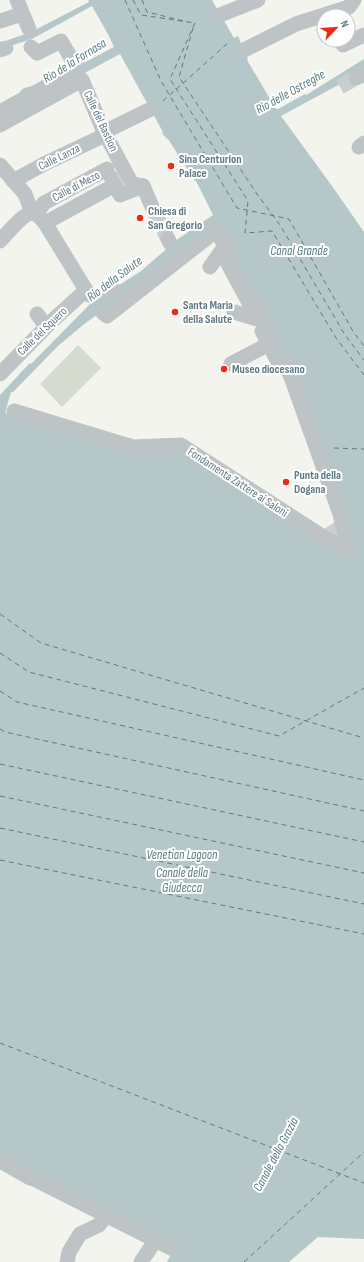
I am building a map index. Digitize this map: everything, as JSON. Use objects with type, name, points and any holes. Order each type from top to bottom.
[{"type":"street","points":[[17,0],[29,29]]},
{"type":"street","points":[[220,16],[258,0]]},
{"type":"street","points":[[346,8],[349,7],[354,0]]},
{"type":"street","points":[[0,21],[22,14]]},
{"type":"street","points":[[246,48],[296,24],[316,18]]},
{"type":"street","name":"Calle del Bastion","points":[[31,47],[37,53],[61,41],[105,133],[114,166]]},
{"type":"street","points":[[0,112],[25,98],[27,95],[36,93],[77,73]]},
{"type":"street","points":[[0,125],[77,73]]},
{"type":"street","name":"Calle Lanza","points":[[13,181],[151,109]]},
{"type":"street","points":[[0,165],[25,194],[37,213]]},
{"type":"street","points":[[114,166],[115,185],[120,195],[143,186]]},
{"type":"street","points":[[114,166],[132,184],[143,186]]},
{"type":"street","name":"Calle di Mezo","points":[[37,213],[114,166]]},
{"type":"street","points":[[0,241],[37,213],[115,185]]},
{"type":"street","points":[[143,186],[153,208]]},
{"type":"street","name":"Calle del Squero","points":[[0,374],[46,326],[97,294],[37,213]]},
{"type":"street","points":[[103,313],[107,316],[155,276],[216,230],[226,245],[230,258],[226,260],[232,283],[248,303],[254,300],[268,329],[262,331],[269,344],[231,364]]},
{"type":"street","points":[[210,267],[226,245]]},
{"type":"street","points":[[234,312],[264,320]]},
{"type":"street","points":[[37,314],[46,326]]},
{"type":"street","name":"Fondamenta Zattere ai Saloni","points":[[14,410],[133,447],[181,446],[336,535],[291,377],[284,362],[279,364],[269,344]]},
{"type":"street","points":[[0,1161],[32,1179],[173,1249]]},
{"type":"street","points":[[67,1262],[69,1252],[80,1234],[99,1225],[106,1216]]},
{"type":"street","points":[[141,1262],[155,1240]]},
{"type":"shaded area","points":[[78,345],[101,368],[62,407],[40,384]]},
{"type":"water","name":"Venetian Lagoon","points":[[88,0],[212,0],[234,38],[238,36],[248,59],[247,60],[276,109],[305,94],[306,95],[364,59],[364,71],[281,116],[364,232],[364,1239],[318,1237],[289,1262],[167,1262],[176,1245],[0,1155],[0,395],[26,367],[30,363],[31,364],[90,304],[141,271],[178,239],[213,215],[196,181],[168,139],[162,133],[163,132],[120,54],[81,75],[78,66],[114,47],[92,6],[32,39],[0,49],[8,40],[31,32],[89,2]],"holes":[[[218,226],[250,299],[280,360],[347,553],[180,450],[133,450],[5,413],[11,392],[13,392],[58,346],[83,325]]]},
{"type":"ferry route","points":[[125,0],[161,81],[237,208],[289,219],[354,333],[364,346]]},
{"type":"ferry route","points":[[133,0],[141,15],[195,23]]},
{"type":"ferry route","points":[[142,0],[147,12],[188,22]]},
{"type":"ferry route","points":[[195,23],[170,79],[248,201],[245,233],[272,231],[336,338],[364,375]]},
{"type":"ferry route","points":[[193,28],[179,77],[257,194],[280,225],[345,335],[364,360]]},
{"type":"ferry route","points":[[163,101],[228,43]]},
{"type":"ferry route","points":[[334,448],[364,449]]},
{"type":"ferry route","points":[[0,614],[41,643],[364,738]]},
{"type":"ferry route","points":[[0,653],[29,672],[279,736],[364,688]]},
{"type":"ferry route","points":[[0,691],[17,702],[364,780]]},
{"type":"ferry route","points":[[0,729],[5,732],[364,811]]},
{"type":"ferry route","points":[[0,764],[364,842]]},
{"type":"ferry route","points":[[0,796],[364,873]]},
{"type":"ferry route","points":[[0,828],[364,904]]},
{"type":"ferry route","points":[[0,860],[364,934]]},
{"type":"ferry route","points":[[0,1043],[364,1183]]},
{"type":"ferry route","points":[[244,1262],[364,1152]]},
{"type":"tunnel","points":[[340,87],[356,78]]},
{"type":"tunnel","points":[[153,209],[168,239]]},
{"type":"tunnel","points":[[329,535],[339,528]]},
{"type":"place","name":"Sina Centurion Palace","points":[[171,166]]},
{"type":"place","name":"Chiesa di San Gregorio","points":[[140,218]]},
{"type":"place","name":"Santa Maria della Salute","points":[[175,312]]},
{"type":"place","name":"Museo diocesano","points":[[224,369]]},
{"type":"place","name":"Punta della Dogana","points":[[286,482]]},
{"type":"water label","name":"Rio de la Fornasa","points":[[74,60]]},
{"type":"water label","name":"Rio delle Ostreghe","points":[[290,91]]},
{"type":"water label","name":"Canal Grande","points":[[299,250]]},
{"type":"water label","name":"Rio della Salute","points":[[114,278]]},
{"type":"water label","name":"Canale della Giudecca","points":[[182,880]]},
{"type":"water label","name":"Canale della Grazia","points":[[275,1154]]}]
